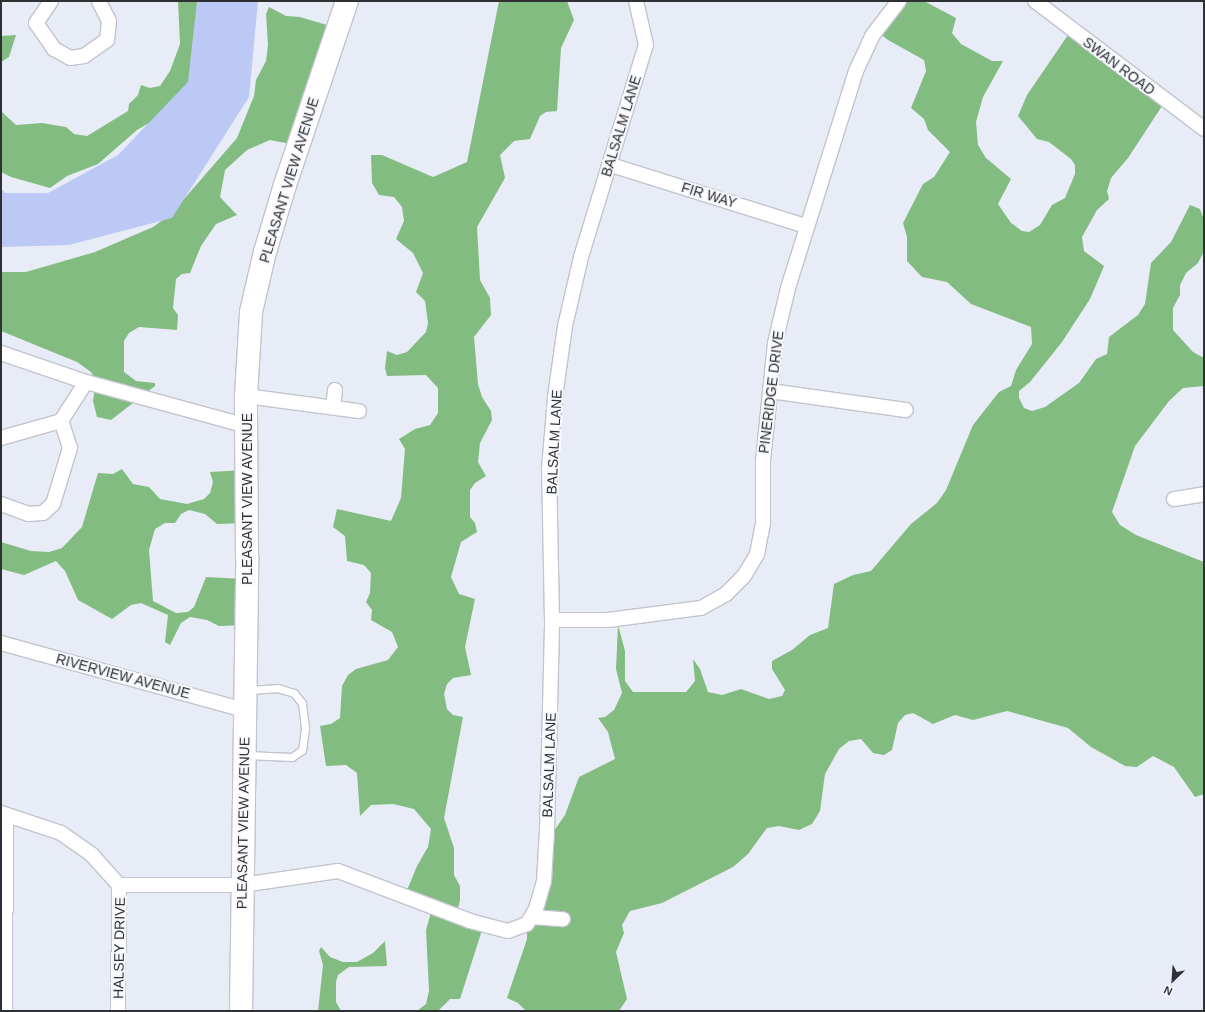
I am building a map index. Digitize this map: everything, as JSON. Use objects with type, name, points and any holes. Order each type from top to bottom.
[{"type":"main road","name":"PLEASANT VIEW AVENUE","points":[[241,1011],[245,755],[246,396],[251,312],[265,252],[347,1]]},
{"type":"street","points":[[51,1],[36,23],[54,49],[63,56],[84,56],[102,46],[108,36],[109,21],[99,1]]},
{"type":"street","name":"BALSALM LANE","points":[[532,917],[544,881],[552,620],[550,469],[555,397],[565,326],[581,257],[597,199],[610,165],[646,45],[636,1]]},
{"type":"street","name":"PINERIDGE DRIVE","points":[[552,620],[608,620],[701,608],[726,594],[744,576],[757,554],[763,522],[763,461],[775,343],[806,226],[856,71],[872,36],[899,1]]},
{"type":"street","name":"SWAN ROAD","points":[[1035,1],[1204,129]]},
{"type":"street","name":"FIR WAY","points":[[610,165],[806,226]]},
{"type":"street","points":[[1,353],[86,382],[247,426]]},
{"type":"street","points":[[1,438],[61,421],[86,382]]},
{"type":"street","points":[[333,407],[335,390]]},
{"type":"street","points":[[770,391],[906,410]]},
{"type":"street","points":[[246,396],[359,411]]},
{"type":"street","points":[[1,504],[28,514],[43,513],[53,504],[70,448],[61,421]]},
{"type":"street","points":[[1174,499],[1204,494]]},
{"type":"street","name":"RIVERVIEW AVENUE","points":[[1,643],[245,700]]},
{"type":"street","points":[[5,1011],[4,814],[61,832],[92,854],[119,885],[242,885],[338,871],[470,921],[508,931],[527,924],[532,917],[563,919]]},
{"type":"street","name":"HALSEY DRIVE","points":[[118,1011],[119,885]]},
{"type":"lane","points":[[245,700],[278,688],[294,693],[302,703],[305,728],[302,750],[292,757],[245,755]]},
{"type":"green space","points":[[178,1],[198,1],[201,27],[190,86],[154,120],[137,130],[98,164],[67,176],[50,188],[11,177],[1,172],[1,111],[16,125],[42,123],[66,127],[74,134],[87,136],[128,111],[129,104],[138,95],[141,85],[150,88],[160,86],[170,71],[180,44]]},
{"type":"green space","points":[[499,1],[567,1],[574,20],[561,48],[557,111],[546,112],[540,116],[530,139],[514,141],[500,155],[505,178],[477,227],[480,280],[490,298],[491,315],[474,337],[478,384],[482,397],[491,411],[492,420],[480,443],[478,462],[486,476],[475,483],[470,490],[470,517],[475,523],[477,532],[461,542],[451,577],[459,594],[475,599],[465,647],[471,675],[453,678],[447,684],[444,694],[447,709],[453,715],[463,717],[444,818],[454,848],[454,875],[460,886],[460,900],[456,917],[483,927],[460,999],[450,999],[438,1011],[417,1011],[426,1004],[429,991],[426,930],[432,909],[405,895],[417,866],[428,847],[431,829],[414,809],[393,804],[371,805],[360,816],[357,773],[346,765],[326,766],[320,726],[331,724],[340,718],[342,686],[348,675],[356,669],[388,660],[398,647],[392,632],[371,620],[372,610],[366,602],[370,593],[371,573],[364,565],[347,561],[345,536],[333,527],[337,509],[391,521],[401,498],[405,449],[399,439],[415,429],[430,425],[438,413],[438,388],[426,375],[387,376],[385,368],[387,351],[397,355],[407,352],[426,332],[428,323],[425,301],[416,292],[423,273],[413,253],[396,239],[404,221],[402,207],[394,197],[379,195],[372,183],[371,155],[382,155],[433,177],[467,162]]},
{"type":"green space","points":[[900,1],[924,1],[956,18],[952,33],[961,44],[992,61],[1003,61],[983,97],[976,122],[978,145],[986,158],[1011,179],[998,204],[1011,223],[1022,231],[1029,232],[1040,225],[1052,205],[1065,198],[1075,174],[1075,165],[1071,159],[1049,142],[1037,139],[1018,116],[1027,95],[1070,32],[1164,103],[1128,158],[1111,178],[1107,191],[1109,199],[1097,210],[1082,237],[1084,251],[1104,266],[1090,299],[1062,342],[1030,382],[1019,391],[1019,398],[1024,408],[1032,411],[1045,407],[1079,383],[1096,359],[1107,354],[1109,337],[1138,315],[1145,304],[1151,263],[1171,242],[1190,205],[1200,209],[1204,220],[1204,251],[1198,263],[1186,273],[1180,285],[1180,295],[1173,308],[1173,330],[1193,352],[1204,358],[1204,386],[1183,388],[1169,401],[1135,446],[1112,512],[1120,525],[1136,535],[1204,562],[1204,794],[1195,797],[1174,767],[1153,756],[1137,767],[1125,766],[1091,747],[1068,728],[1007,711],[973,720],[955,715],[933,724],[913,713],[905,715],[898,723],[892,750],[884,755],[873,753],[861,739],[849,741],[839,749],[825,774],[820,811],[812,824],[799,830],[779,826],[767,828],[748,854],[733,867],[662,903],[630,911],[622,925],[624,933],[616,952],[627,999],[619,1011],[526,1011],[518,1003],[507,998],[527,939],[527,928],[549,838],[565,815],[579,777],[615,759],[608,732],[598,718],[605,717],[614,710],[622,693],[616,669],[618,625],[625,651],[625,681],[633,692],[686,692],[695,681],[693,659],[700,669],[708,692],[722,695],[741,689],[769,699],[782,696],[785,690],[772,669],[772,661],[792,650],[810,635],[828,628],[834,584],[853,575],[871,571],[911,524],[937,503],[946,490],[973,425],[999,392],[1011,386],[1016,370],[1032,344],[1031,327],[971,304],[947,282],[922,277],[907,261],[907,237],[903,223],[923,184],[934,177],[950,152],[928,130],[924,119],[911,108],[926,71],[924,60],[888,40],[878,32]]},
{"type":"green space","points":[[269,7],[286,16],[300,17],[337,28],[301,146],[270,140],[247,150],[225,170],[220,197],[237,215],[216,224],[201,246],[190,273],[182,274],[176,279],[173,308],[178,315],[177,330],[139,327],[129,333],[124,341],[124,372],[136,381],[155,383],[155,386],[111,420],[97,417],[93,401],[96,381],[91,372],[77,362],[1,331],[1,272],[26,272],[95,252],[153,227],[171,214],[237,138],[254,96],[256,80],[266,61],[268,45],[266,14]]},
{"type":"green space","points":[[16,35],[9,57],[1,62],[1,36]]},
{"type":"green space","points":[[122,469],[133,484],[149,487],[160,499],[187,504],[204,499],[210,493],[213,482],[210,472],[246,470],[246,523],[217,524],[205,514],[189,510],[181,514],[175,523],[165,523],[155,529],[149,550],[153,601],[176,613],[188,612],[194,607],[206,577],[245,579],[246,625],[219,626],[207,620],[190,617],[181,623],[170,645],[165,642],[168,615],[141,603],[131,605],[112,619],[78,600],[65,571],[56,561],[24,575],[1,569],[1,542],[31,551],[49,552],[62,548],[82,527],[98,473],[113,474]]},
{"type":"green space","points":[[385,941],[387,966],[349,967],[338,975],[336,982],[336,1002],[341,1011],[318,1011],[323,965],[319,951],[321,947],[330,957],[343,962],[357,962],[373,953]]},
{"type":"water","points":[[197,1],[258,1],[249,97],[172,218],[69,245],[1,247],[1,189],[5,193],[48,193],[118,155],[188,82]]}]
